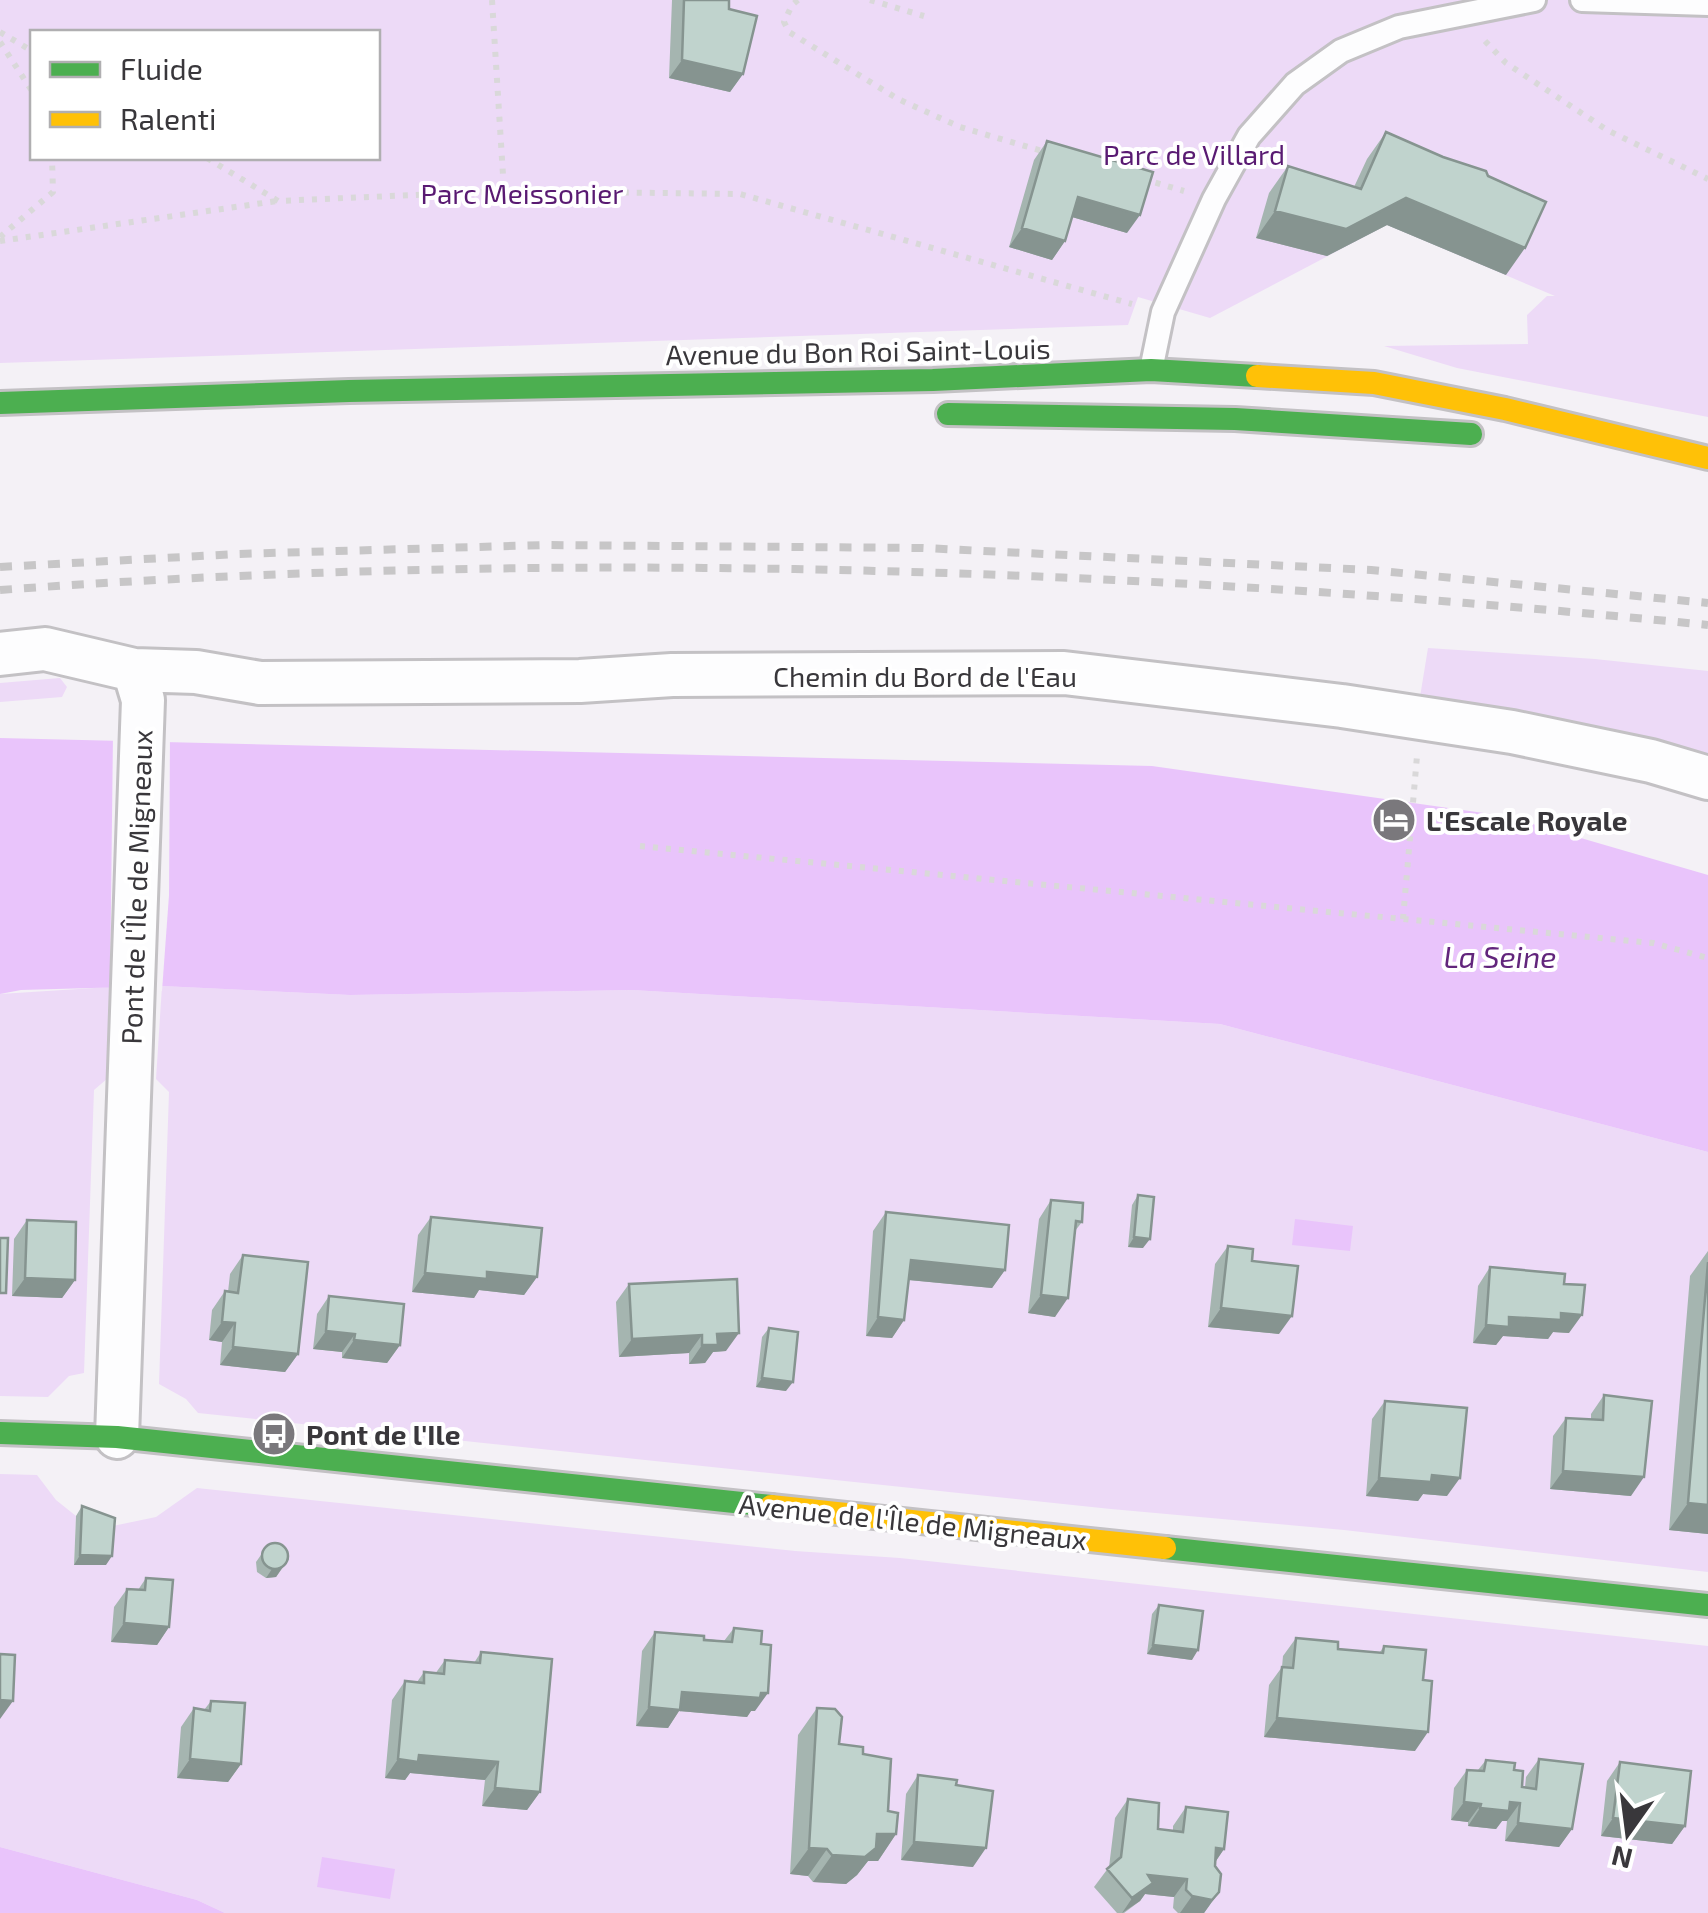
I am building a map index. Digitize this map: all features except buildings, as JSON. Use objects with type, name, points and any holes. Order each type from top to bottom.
[{"type":"main road","name":"Avenue du Bon Roi Saint-Louis","points":[[0,403],[349,391],[991,378],[1151,370],[1374,383],[1505,409],[1708,458]]},
{"type":"main road","points":[[918,414],[1151,418],[1442,430],[1499,438]]},
{"type":"main road","points":[[1556,446],[1708,467]]},
{"type":"main road","name":"Avenue de l'Île de Migneaux","points":[[0,1433],[117,1437],[1708,1605]]},
{"type":"street","name":"Chemin du Bord de l'Eau","points":[[0,654],[45,649],[139,685],[196,672],[260,683],[580,682],[672,675],[1064,674],[1342,706],[1512,732],[1651,760],[1708,778]]},
{"type":"street","name":"Pont de l'Île de Migneaux","points":[[117,1437],[139,685]]},
{"type":"lane","points":[[1151,418],[1151,370],[1162,312],[1214,199],[1249,136],[1295,84],[1341,51],[1399,27],[1534,0]]},
{"type":"lane","points":[[1582,0],[1708,4]]},
{"type":"path","points":[[492,0],[504,192]]},
{"type":"path","points":[[798,0],[784,22],[788,32],[898,99],[960,127],[1051,153]]},
{"type":"path","points":[[870,0],[924,16]]},
{"type":"path","points":[[1459,16],[1506,63],[1607,130],[1708,179]]},
{"type":"path","points":[[0,32],[30,51]]},
{"type":"path","points":[[0,42],[30,88]]},
{"type":"path","points":[[0,239],[54,192],[52,160]]},
{"type":"path","points":[[210,160],[278,201]]},
{"type":"path","points":[[1142,179],[1214,199]]},
{"type":"path","points":[[0,239],[278,201],[612,190],[740,194],[1162,312]]},
{"type":"path","points":[[1403,919],[1412,783]]},
{"type":"path","points":[[640,846],[1653,943],[1708,958]]},
{"type":"green space","points":[[0,0],[1708,0],[1708,417],[1457,368],[1384,346],[1528,344],[1527,315],[1547,296],[1555,296],[1387,225],[1210,318],[1138,297],[1128,325],[0,363]]},
{"type":"green space","points":[[1428,648],[1708,671],[1708,769],[1420,697]]},
{"type":"green space","points":[[60,678],[67,687],[62,697],[0,702],[0,683]]},
{"type":"green space","points":[[162,986],[350,995],[632,990],[1220,1024],[1708,1152],[1708,1572],[1344,1530],[198,1413],[186,1399],[159,1384],[169,1092],[156,1079]],"holes":[[[391,1322],[387,1363],[342,1358],[342,1352],[313,1349]]]},
{"type":"green space","points":[[110,987],[108,1078],[94,1090],[84,1373],[69,1376],[48,1397],[0,1396],[0,994]]},
{"type":"green space","points":[[0,1474],[37,1475],[56,1500],[76,1516],[74,1565],[105,1565],[108,1527],[156,1517],[197,1488],[795,1551],[900,1558],[1708,1646],[1708,1913],[225,1913],[197,1900],[0,1847]]},
{"type":"water","name":"La Seine","points":[[0,738],[1152,766],[1505,816],[1708,875],[1708,1152],[1220,1024],[632,990],[350,995],[162,986],[0,994]]},
{"type":"water","points":[[1295,1219],[1353,1226],[1350,1251],[1292,1245]]},
{"type":"water","points":[[0,1847],[197,1900],[225,1913],[0,1913]]},
{"type":"water","points":[[322,1857],[395,1869],[390,1899],[317,1887]]},
{"type":"pier","points":[[113,734],[170,736],[169,895],[162,991],[110,992]]},
{"type":"railway","points":[[0,567],[237,554],[544,545],[923,548],[1371,570],[1708,603]]},
{"type":"railway","points":[[0,590],[427,570],[855,570],[1282,590],[1708,625]]},
{"type":"traffic: fast","points":[[0,403],[349,391],[933,380],[1151,370],[1257,376]]},
{"type":"traffic: fast","points":[[948,414],[1235,419],[1471,434]]},
{"type":"traffic: fast","points":[[0,1433],[117,1437],[771,1506]]},
{"type":"traffic: fast","points":[[1165,1548],[1708,1605]]},
{"type":"traffic: slow","points":[[1257,376],[1374,383],[1505,409],[1708,458]]},
{"type":"traffic: slow","points":[[771,1506],[1165,1548]]},
{"type":"place","name":"L'Escale Royale","points":[[1394,820]]},
{"type":"place","name":"Pont de l'Ile","points":[[274,1434]]},
{"type":"park label","name":"Parc de Villard","points":[[1194,154]]},
{"type":"park label","name":"Parc Meissonier","points":[[522,193]]}]
